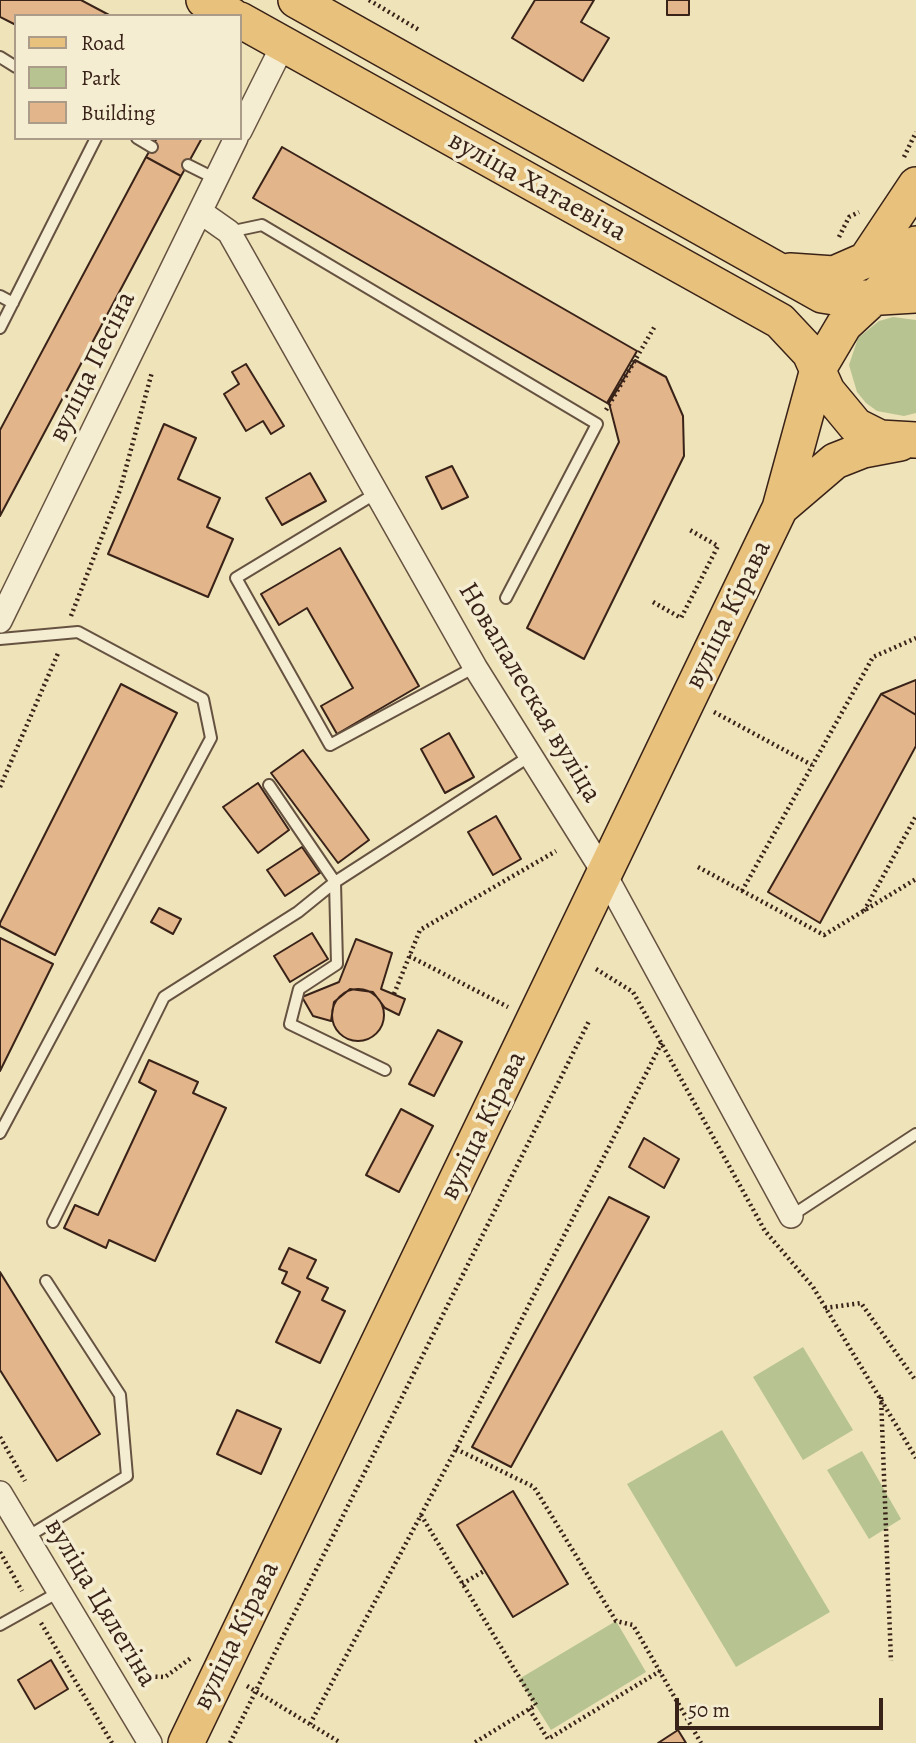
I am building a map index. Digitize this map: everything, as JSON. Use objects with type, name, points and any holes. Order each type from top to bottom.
[{"type":"main road","points":[[204,0],[228,14]]},
{"type":"main road","name":"вуліца Хатаевіча","points":[[296,0],[822,295],[847,299],[916,295]]},
{"type":"main road","name":"вуліца Хатаевіча","points":[[242,21],[780,321],[810,353],[827,391],[856,426],[880,438],[911,441]]},
{"type":"main road","points":[[776,269],[834,274],[866,260],[916,186]]},
{"type":"main road","points":[[874,296],[897,276],[916,244]]},
{"type":"main road","name":"вуліца Кірава","points":[[186,1743],[780,508],[818,369],[845,325],[874,296]]},
{"type":"main road","name":"вуліца Кірава","points":[[780,508],[835,461],[863,450],[911,441]]},
{"type":"street","points":[[242,127],[283,45]]},
{"type":"street","name":"вуліца Песіна","points":[[0,621],[202,213],[235,140]]},
{"type":"street","name":"Новапалеская вуліца","points":[[202,213],[229,232],[475,667],[604,873],[791,1216]]},
{"type":"street","name":"вуліца Цялегіна","points":[[0,1493],[150,1743]]},
{"type":"lane","points":[[0,328],[95,140]]},
{"type":"lane","points":[[141,140],[152,147]]},
{"type":"lane","points":[[188,165],[216,179]]},
{"type":"lane","points":[[229,232],[262,225],[597,424],[506,598]]},
{"type":"lane","points":[[0,296],[13,303]]},
{"type":"lane","points":[[378,492],[236,578],[330,744],[475,667]]},
{"type":"lane","points":[[0,639],[78,632],[203,699],[211,738],[0,1133]]},
{"type":"lane","points":[[53,1222],[164,997],[298,912],[335,882],[530,756]]},
{"type":"lane","points":[[269,785],[335,882],[337,964],[299,989],[290,1024],[385,1070]]},
{"type":"lane","points":[[791,1216],[916,1134]]},
{"type":"lane","points":[[27,1537],[127,1476],[120,1395],[47,1281]]},
{"type":"lane","points":[[0,1625],[59,1592]]},
{"type":"path","points":[[597,424],[655,326]]},
{"type":"path","points":[[0,787],[56,661],[84,575],[120,490],[158,360]]},
{"type":"path","points":[[653,602],[681,618],[718,546],[688,529]]},
{"type":"path","points":[[742,891],[873,657],[916,638]]},
{"type":"path","points":[[714,712],[812,765]]},
{"type":"path","points":[[864,911],[916,816]]},
{"type":"path","points":[[394,994],[420,930],[555,851]]},
{"type":"path","points":[[698,867],[824,935],[916,879]]},
{"type":"path","points":[[409,956],[508,1007]]},
{"type":"path","points":[[596,969],[633,992],[765,1231],[813,1287],[916,1458]]},
{"type":"path","points":[[230,1743],[589,1021]]},
{"type":"path","points":[[310,1724],[456,1449],[662,1042]]},
{"type":"path","points":[[825,1308],[860,1303],[916,1381]]},
{"type":"path","points":[[881,1396],[891,1661]]},
{"type":"path","points":[[456,1449],[534,1487],[616,1620],[633,1625],[701,1743]]},
{"type":"path","points":[[421,1515],[536,1705],[474,1743]]},
{"type":"path","points":[[0,1552],[112,1743]]},
{"type":"path","points":[[462,1584],[484,1571]]},
{"type":"path","points":[[133,1667],[140,1676],[165,1677],[191,1657]]},
{"type":"path","points":[[529,1709],[548,1739],[660,1671]]},
{"type":"path","points":[[246,1685],[341,1743]]},
{"type":"green space","points":[[893,317],[916,320],[916,413],[904,416],[877,411],[866,403],[857,392],[849,365],[858,338],[879,321]]},
{"type":"green space","points":[[803,1347],[853,1430],[803,1460],[753,1377]]},
{"type":"green space","points":[[722,1430],[830,1612],[736,1667],[627,1484]]},
{"type":"green space","points":[[862,1451],[901,1519],[869,1539],[827,1470]]},
{"type":"green space","points":[[616,1621],[646,1672],[551,1730],[519,1679]]},
{"type":"building","points":[[0,0],[81,0],[107,14],[14,14],[14,24],[0,17]]},
{"type":"building","points":[[535,0],[594,0],[581,22],[609,38],[583,81],[512,38]]},
{"type":"building","points":[[667,0],[689,0],[689,15],[667,15]]},
{"type":"building","points":[[156,140],[201,140],[181,176],[146,157]]},
{"type":"building","points":[[282,147],[637,351],[607,403],[253,198]]},
{"type":"building","points":[[146,157],[181,176],[0,516],[0,430]]},
{"type":"building","points":[[635,360],[666,377],[683,416],[684,456],[584,659],[527,628],[619,442],[609,403]]},
{"type":"building","points":[[246,364],[284,426],[271,434],[263,421],[246,431],[224,394],[239,384],[232,372]]},
{"type":"building","points":[[164,424],[196,438],[178,479],[220,498],[207,527],[233,539],[208,597],[108,554]]},
{"type":"building","points":[[452,466],[468,497],[442,509],[426,477]]},
{"type":"building","points":[[310,473],[326,501],[282,525],[266,498]]},
{"type":"building","points":[[340,548],[419,686],[337,734],[321,706],[353,688],[307,608],[279,625],[261,594]]},
{"type":"building","points":[[916,680],[916,715],[881,694]]},
{"type":"building","points":[[121,684],[177,713],[55,955],[0,926],[0,923]]},
{"type":"building","points":[[881,694],[916,715],[916,746],[820,923],[768,892]]},
{"type":"building","points":[[449,733],[474,777],[445,793],[421,749]]},
{"type":"building","points":[[303,750],[369,840],[338,863],[271,773]]},
{"type":"building","points":[[258,783],[289,830],[258,853],[223,807]]},
{"type":"building","points":[[496,816],[521,859],[493,875],[468,832]]},
{"type":"building","points":[[302,847],[320,873],[285,896],[267,870]]},
{"type":"building","points":[[159,908],[181,919],[173,934],[151,922]]},
{"type":"building","points":[[312,933],[328,959],[290,982],[274,956]]},
{"type":"building","points":[[0,938],[53,964],[0,1071]]},
{"type":"building","points":[[356,939],[392,953],[381,989],[405,999],[399,1015],[385,1008],[373,992],[350,989],[334,1002],[331,1021],[313,1016],[302,997],[339,982]]},
{"type":"building","points":[[358,989],[368,991],[376,997],[382,1005],[382,1025],[376,1033],[368,1039],[358,1041],[348,1039],[340,1033],[334,1025],[332,1015],[334,1005],[340,997],[348,991]]},
{"type":"building","points":[[438,1030],[462,1042],[434,1096],[409,1084]]},
{"type":"building","points":[[149,1060],[198,1082],[193,1093],[226,1108],[155,1261],[109,1240],[106,1248],[64,1228],[75,1205],[98,1215],[156,1091],[139,1082]]},
{"type":"building","points":[[401,1109],[433,1126],[399,1192],[366,1175]]},
{"type":"building","points":[[644,1138],[679,1159],[664,1188],[629,1167]]},
{"type":"building","points":[[609,1197],[649,1217],[511,1467],[472,1447]]},
{"type":"building","points":[[289,1248],[316,1260],[307,1278],[328,1288],[322,1300],[345,1311],[320,1363],[276,1342],[300,1292],[282,1283],[287,1272],[279,1269]]},
{"type":"building","points":[[0,1272],[100,1434],[57,1461],[0,1370]]},
{"type":"building","points":[[237,1410],[281,1429],[261,1474],[217,1454]]},
{"type":"building","points":[[513,1491],[568,1584],[513,1617],[457,1525]]},
{"type":"building","points":[[51,1660],[68,1689],[35,1709],[18,1680]]},
{"type":"building","points":[[678,1730],[686,1743],[658,1743]]}]
